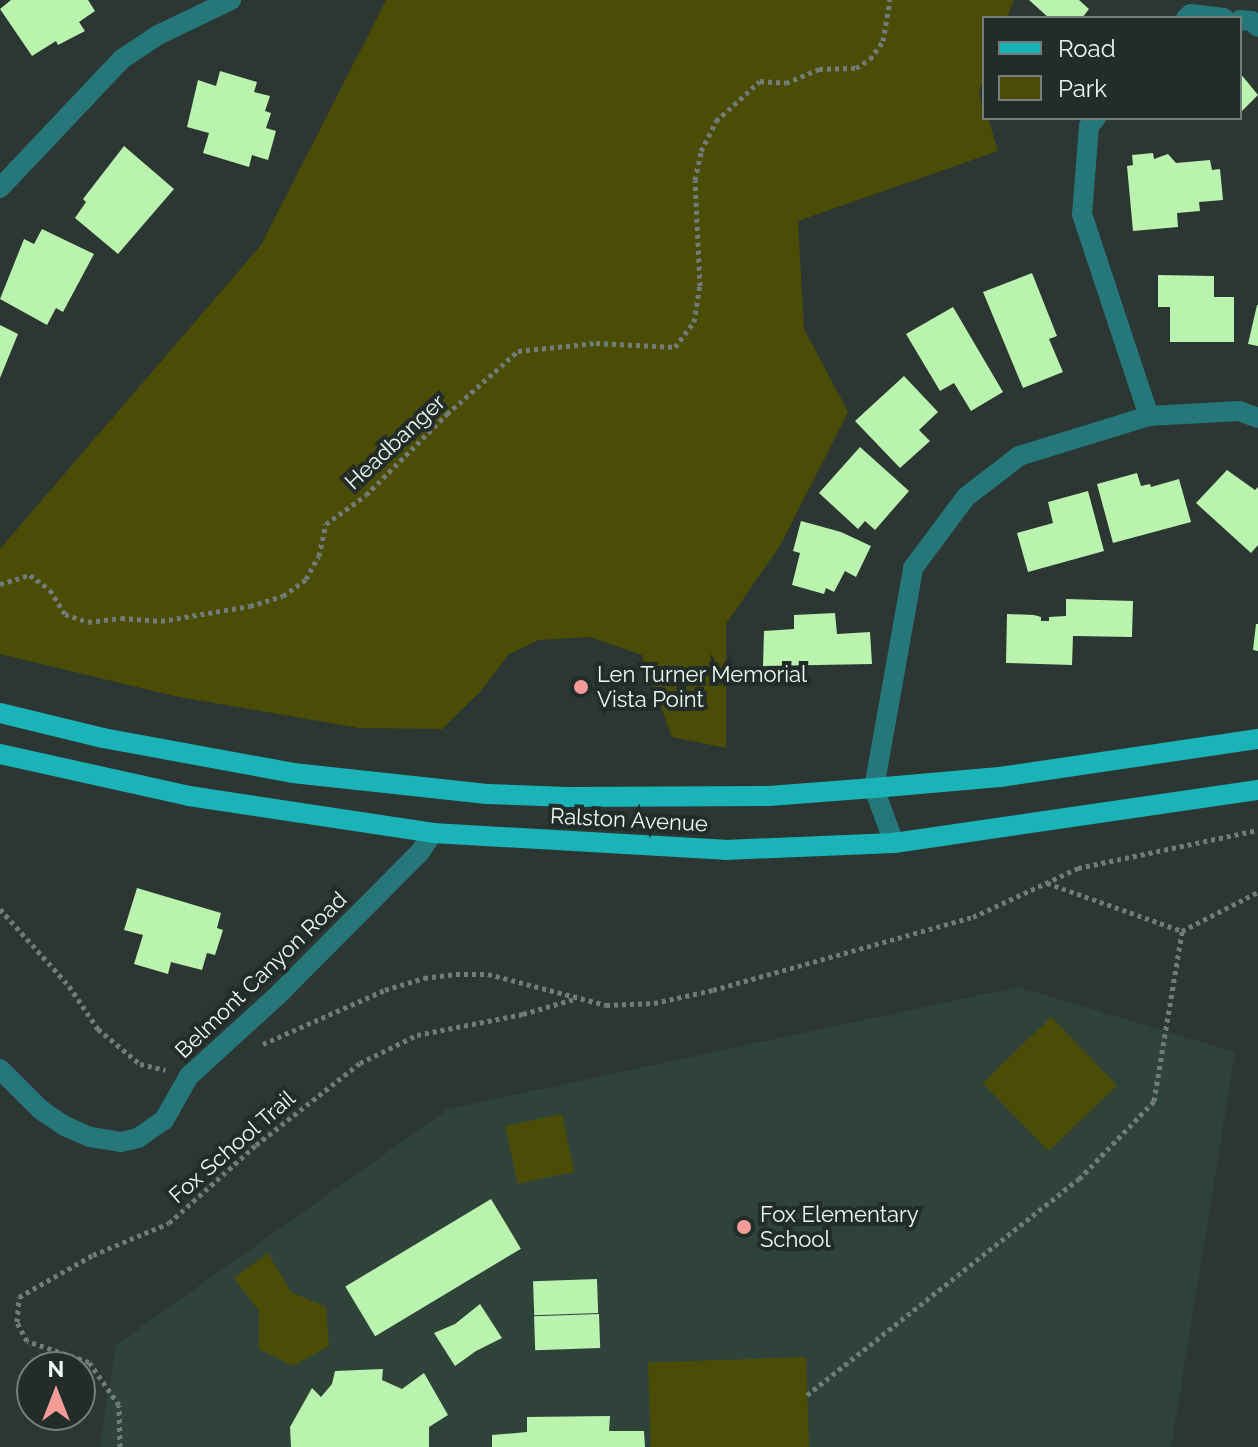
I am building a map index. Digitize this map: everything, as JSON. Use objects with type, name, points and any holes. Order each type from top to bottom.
[{"type":"main road","name":"Ralston Avenue","points":[[0,713],[200,758],[308,775],[459,792],[656,798],[769,796],[1000,777],[1258,739]]},
{"type":"main road","name":"Ralston Avenue","points":[[0,754],[189,796],[433,833],[725,850],[894,843],[1258,790]]},
{"type":"street","points":[[0,188],[122,59],[158,35],[231,0]]},
{"type":"street","points":[[1094,120],[1089,126],[1082,214],[1149,416]]},
{"type":"street","points":[[894,843],[874,788],[913,568],[966,497],[1019,456],[1149,416],[1239,411],[1258,418]]},
{"type":"street","name":"Belmont Canyon Road","points":[[0,1069],[41,1110],[65,1126],[90,1137],[121,1142],[138,1138],[164,1120],[189,1076],[277,996],[420,852],[433,833]]},
{"type":"path","name":"Headbanger","points":[[0,584],[30,575],[50,590],[65,614],[88,622],[121,618],[161,621],[250,606],[283,596],[306,579],[319,556],[326,524],[366,495],[447,414],[518,351],[596,343],[675,347],[694,322],[700,286],[695,180],[701,151],[716,121],[760,81],[786,83],[819,69],[856,68],[870,59],[883,41],[890,0]]},
{"type":"path","points":[[261,1045],[347,1004],[424,978],[488,974],[606,1005],[654,1003],[713,990],[973,917],[1078,868],[1258,830]]},
{"type":"path","points":[[1046,883],[1182,931],[1258,892]]},
{"type":"path","points":[[0,909],[69,986],[98,1029],[140,1064],[189,1076]]},
{"type":"path","points":[[807,1395],[1079,1179],[1154,1101],[1182,931]]},
{"type":"path","name":"Fox School Trail","points":[[120,1447],[119,1405],[89,1362],[27,1341],[17,1322],[19,1297],[93,1255],[169,1223],[256,1145],[360,1063],[417,1035],[523,1014],[574,999]]},
{"type":"shaded area","name":"Fox Elementary School","points":[[1018,987],[1235,1052],[1171,1447],[100,1447],[116,1345],[448,1109]]},
{"type":"green space","points":[[386,0],[1014,0],[1008,16],[982,16],[982,83],[979,91],[982,120],[989,120],[998,151],[798,221],[804,329],[848,412],[781,544],[726,624],[726,748],[672,737],[642,655],[590,637],[539,640],[509,654],[481,691],[442,729],[359,728],[174,696],[0,654],[0,549],[261,245]]},
{"type":"green space","points":[[1051,1017],[1117,1085],[1049,1151],[983,1083]]},
{"type":"green space","points":[[562,1114],[574,1172],[518,1184],[505,1126]]},
{"type":"green space","points":[[268,1253],[291,1292],[326,1307],[329,1346],[293,1366],[259,1349],[259,1311],[234,1278]]},
{"type":"green space","points":[[806,1357],[809,1447],[651,1447],[648,1363]]},
{"type":"building","points":[[11,0],[88,0],[95,11],[79,22],[85,31],[58,45],[56,41],[32,56],[0,9]]},
{"type":"building","points":[[1029,0],[1079,0],[1089,9],[1084,16],[1047,16]]},
{"type":"building","points":[[220,71],[257,82],[254,92],[270,96],[265,111],[271,113],[266,128],[276,131],[268,160],[252,155],[249,167],[203,153],[209,133],[187,127],[198,80],[216,86]]},
{"type":"building","points":[[1242,75],[1258,95],[1242,111]]},
{"type":"building","points":[[124,146],[174,189],[118,254],[75,218],[86,202],[83,199]]},
{"type":"building","points":[[1153,153],[1154,159],[1168,154],[1176,163],[1210,160],[1212,170],[1220,169],[1223,200],[1199,202],[1200,211],[1177,213],[1178,227],[1133,231],[1127,166],[1133,165],[1132,155]]},
{"type":"building","points":[[42,229],[94,254],[63,312],[56,308],[47,325],[0,299],[24,239],[34,244]]},
{"type":"building","points":[[1032,273],[1057,336],[1049,339],[1063,372],[1023,388],[983,292]]},
{"type":"building","points":[[1158,275],[1214,276],[1214,297],[1234,297],[1234,342],[1170,342],[1170,307],[1158,307]]},
{"type":"building","points":[[1258,305],[1258,346],[1248,344]]},
{"type":"building","points":[[953,307],[1003,392],[971,411],[954,383],[940,391],[906,334]]},
{"type":"building","points":[[0,325],[18,334],[0,378]]},
{"type":"building","points":[[904,376],[938,412],[919,430],[930,441],[900,468],[855,421]]},
{"type":"building","points":[[860,447],[909,491],[875,530],[865,521],[858,529],[819,493]]},
{"type":"building","points":[[1227,470],[1255,490],[1258,487],[1258,545],[1251,553],[1196,503]]},
{"type":"building","points":[[1137,473],[1141,486],[1150,484],[1151,487],[1179,479],[1191,522],[1113,543],[1097,484]]},
{"type":"building","points":[[1088,491],[1104,551],[1028,572],[1017,533],[1053,523],[1048,502]]},
{"type":"building","points":[[801,521],[841,532],[871,546],[856,577],[845,571],[834,592],[826,588],[824,594],[792,585],[800,553],[793,551]]},
{"type":"building","points":[[1066,599],[1133,601],[1132,637],[1073,636],[1072,665],[1006,663],[1007,614],[1034,615],[1041,617],[1041,621],[1049,621],[1049,617],[1066,616]]},
{"type":"building","points":[[835,613],[837,634],[870,632],[872,664],[763,666],[764,631],[794,629],[794,615]]},
{"type":"building","points":[[1258,624],[1258,651],[1253,650]]},
{"type":"building","points":[[137,888],[221,913],[217,928],[223,930],[215,955],[207,953],[202,970],[171,962],[168,974],[134,964],[143,935],[124,930]]},
{"type":"building","points":[[491,1199],[521,1249],[375,1336],[345,1287]]},
{"type":"building","points":[[597,1279],[598,1313],[534,1315],[533,1281]]},
{"type":"building","points":[[480,1304],[502,1338],[455,1366],[434,1333],[455,1324]]},
{"type":"building","points":[[599,1314],[600,1348],[535,1350],[534,1316]]},
{"type":"building","points":[[383,1369],[382,1380],[402,1389],[424,1373],[448,1415],[429,1427],[429,1447],[291,1447],[290,1427],[312,1388],[321,1397],[332,1384],[335,1371]]},
{"type":"building","points":[[610,1416],[609,1431],[644,1431],[645,1447],[492,1447],[492,1435],[527,1432],[527,1417]]},
{"type":"place","name":"Len Turner Memorial Vista Point","points":[[581,687]]},
{"type":"place","name":"Fox Elementary School","points":[[744,1227]]}]
